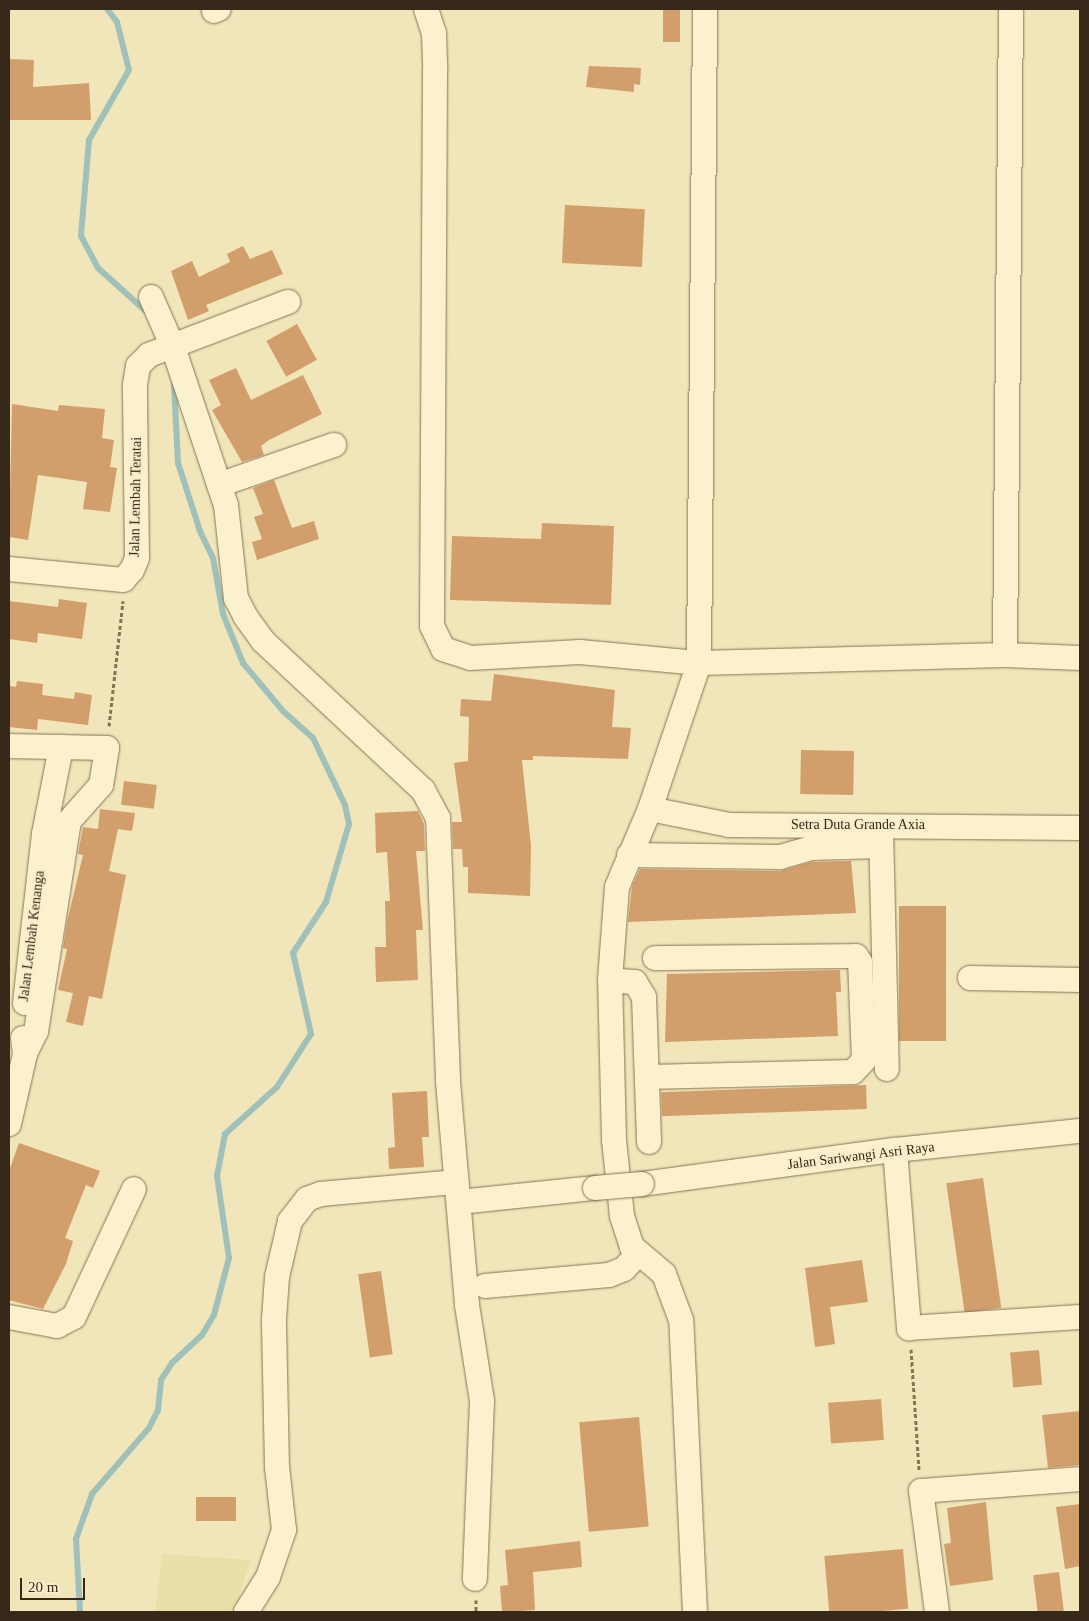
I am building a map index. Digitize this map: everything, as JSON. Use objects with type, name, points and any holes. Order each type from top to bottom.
[{"type":"street","points":[[426,9],[434,33],[435,71],[432,626],[436,640],[442,649],[470,658],[580,652],[699,663],[1005,655],[1080,658]]},
{"type":"street","points":[[695,1612],[681,1320],[664,1274],[639,1253],[626,1232],[616,1171],[610,980],[617,887],[650,809],[699,663],[705,9]]},
{"type":"street","points":[[1005,655],[1011,9]]},
{"type":"street","points":[[151,298],[173,347],[226,505],[236,598],[245,616],[263,641],[423,790],[438,818],[448,1073],[467,1306],[482,1401],[475,1579]]},
{"type":"street","points":[[173,347],[288,302]]},
{"type":"street","name":"Jalan Lembah Teratai","points":[[9,569],[123,580],[132,570],[137,558],[135,384],[138,366],[149,355],[173,347]]},
{"type":"street","points":[[219,485],[334,445]]},
{"type":"street","points":[[9,746],[107,748],[101,786],[69,821],[36,1031],[25,1054]]},
{"type":"street","name":"Jalan Lembah Kenanga","points":[[9,1124],[25,1054],[22,1027],[44,834],[61,747]]},
{"type":"street","name":"Setra Duta Grande Axia","points":[[650,809],[729,825],[881,835],[1073,828]]},
{"type":"street","points":[[629,855],[780,857],[811,848],[881,835],[888,1069]]},
{"type":"street","points":[[648,1078],[853,1072],[864,1060],[860,962],[856,956],[655,958]]},
{"type":"street","points":[[970,978],[1080,980]]},
{"type":"street","points":[[610,980],[635,982],[644,997],[650,1142]]},
{"type":"street","name":"Jalan Sariwangi Asri Raya","points":[[246,1612],[268,1577],[284,1530],[277,1467],[274,1319],[277,1277],[290,1221],[307,1199],[321,1194],[595,1188],[642,1184],[895,1150],[1080,1131]]},
{"type":"street","points":[[895,1150],[909,1328],[1080,1317]]},
{"type":"street","points":[[9,1317],[57,1326],[74,1318],[134,1189]]},
{"type":"street","points":[[485,1286],[609,1275],[624,1269],[639,1253]]},
{"type":"street","points":[[937,1612],[921,1492],[1080,1479]]},
{"type":"path","points":[[107,748],[124,614]]},
{"type":"path","points":[[909,1328],[921,1492]]},
{"type":"shaded area","points":[[162,1554],[251,1560],[234,1612],[155,1612]]},
{"type":"building","points":[[663,9],[680,9],[680,42],[663,42]]},
{"type":"building","points":[[9,59],[34,60],[33,87],[89,83],[91,120],[9,120]]},
{"type":"building","points":[[589,66],[641,68],[640,85],[634,84],[634,92],[586,87]]},
{"type":"building","points":[[565,205],[645,209],[642,267],[562,263]]},
{"type":"building","points":[[243,246],[250,259],[272,250],[283,274],[206,305],[209,311],[188,320],[171,271],[192,261],[199,277],[230,262],[227,254]]},
{"type":"building","points":[[297,324],[317,360],[286,377],[266,341]]},
{"type":"building","points":[[236,368],[251,400],[303,375],[322,414],[269,440],[261,446],[264,455],[242,462],[212,410],[221,405],[209,380]]},
{"type":"building","points":[[12,404],[58,411],[59,405],[105,409],[102,438],[114,440],[110,467],[117,468],[110,512],[83,509],[87,482],[38,475],[28,540],[9,537]]},
{"type":"building","points":[[274,480],[292,528],[314,521],[319,539],[257,560],[252,542],[262,539],[254,517],[263,514],[253,488]]},
{"type":"building","points":[[542,523],[614,526],[611,605],[450,600],[452,536],[541,539]]},
{"type":"building","points":[[59,599],[87,603],[82,639],[38,633],[37,643],[9,639],[9,601],[58,607]]},
{"type":"building","points":[[494,674],[615,690],[612,727],[631,728],[628,759],[533,756],[533,760],[522,760],[531,846],[530,896],[468,893],[468,867],[463,867],[462,849],[453,849],[452,822],[462,822],[454,763],[468,761],[469,717],[460,716],[461,699],[491,701]]},
{"type":"building","points":[[17,681],[43,684],[42,695],[74,699],[75,692],[92,695],[88,725],[38,719],[37,730],[9,727],[9,686],[16,687]]},
{"type":"building","points":[[801,750],[854,751],[853,795],[800,794]]},
{"type":"building","points":[[124,781],[157,785],[154,809],[121,805]]},
{"type":"building","points":[[100,809],[135,813],[132,831],[118,829],[109,871],[126,875],[102,999],[89,996],[83,1026],[66,1022],[73,993],[58,990],[67,949],[63,948],[67,922],[83,855],[78,854],[83,827],[98,829]]},
{"type":"building","points":[[418,811],[424,824],[425,851],[416,851],[423,930],[416,930],[418,980],[376,982],[375,947],[386,947],[385,901],[390,901],[387,852],[376,853],[375,813]]},
{"type":"building","points":[[851,861],[856,913],[628,922],[632,886],[640,869],[780,871],[811,862]]},
{"type":"building","points":[[899,906],[946,906],[946,1041],[899,1041]]},
{"type":"building","points":[[840,970],[841,992],[836,992],[838,1036],[665,1042],[667,974]]},
{"type":"building","points":[[866,1085],[867,1109],[662,1116],[661,1092]]},
{"type":"building","points":[[427,1091],[429,1137],[422,1137],[424,1167],[389,1169],[388,1148],[395,1147],[392,1093]]},
{"type":"building","points":[[19,1143],[100,1171],[93,1188],[86,1185],[65,1238],[73,1241],[66,1264],[43,1309],[9,1300],[9,1171]]},
{"type":"building","points":[[983,1178],[1001,1308],[965,1313],[946,1183]]},
{"type":"building","points":[[862,1260],[868,1302],[830,1307],[835,1344],[815,1347],[805,1268]]},
{"type":"building","points":[[381,1271],[393,1354],[370,1357],[358,1274]]},
{"type":"building","points":[[1039,1350],[1042,1385],[1013,1387],[1010,1353]]},
{"type":"building","points":[[881,1399],[884,1440],[831,1444],[828,1403]]},
{"type":"building","points":[[1080,1411],[1080,1465],[1048,1468],[1042,1415]]},
{"type":"building","points":[[639,1417],[649,1527],[589,1532],[579,1422]]},
{"type":"building","points":[[196,1497],[236,1497],[236,1521],[196,1521]]},
{"type":"building","points":[[986,1502],[993,1580],[950,1586],[944,1544],[951,1543],[947,1508]]},
{"type":"building","points":[[1080,1504],[1080,1566],[1065,1569],[1056,1507]]},
{"type":"building","points":[[580,1541],[582,1567],[533,1572],[535,1610],[502,1612],[500,1586],[508,1585],[505,1550]]},
{"type":"building","points":[[903,1549],[908,1609],[871,1612],[829,1612],[824,1556]]},
{"type":"building","points":[[1059,1572],[1064,1611],[1038,1612],[1033,1575]]},
{"type":"waterway","points":[[107,9],[117,22],[129,70],[89,140],[81,236],[98,268],[149,314]]},
{"type":"waterway","points":[[80,1612],[76,1539],[92,1494],[149,1428],[158,1410],[161,1380],[172,1363],[202,1335],[214,1315],[229,1258],[217,1176],[225,1134],[277,1087],[311,1034],[293,953],[326,902],[349,824],[345,805],[313,738],[283,711],[243,663],[223,614],[213,558],[200,531],[178,463],[174,384]]}]
